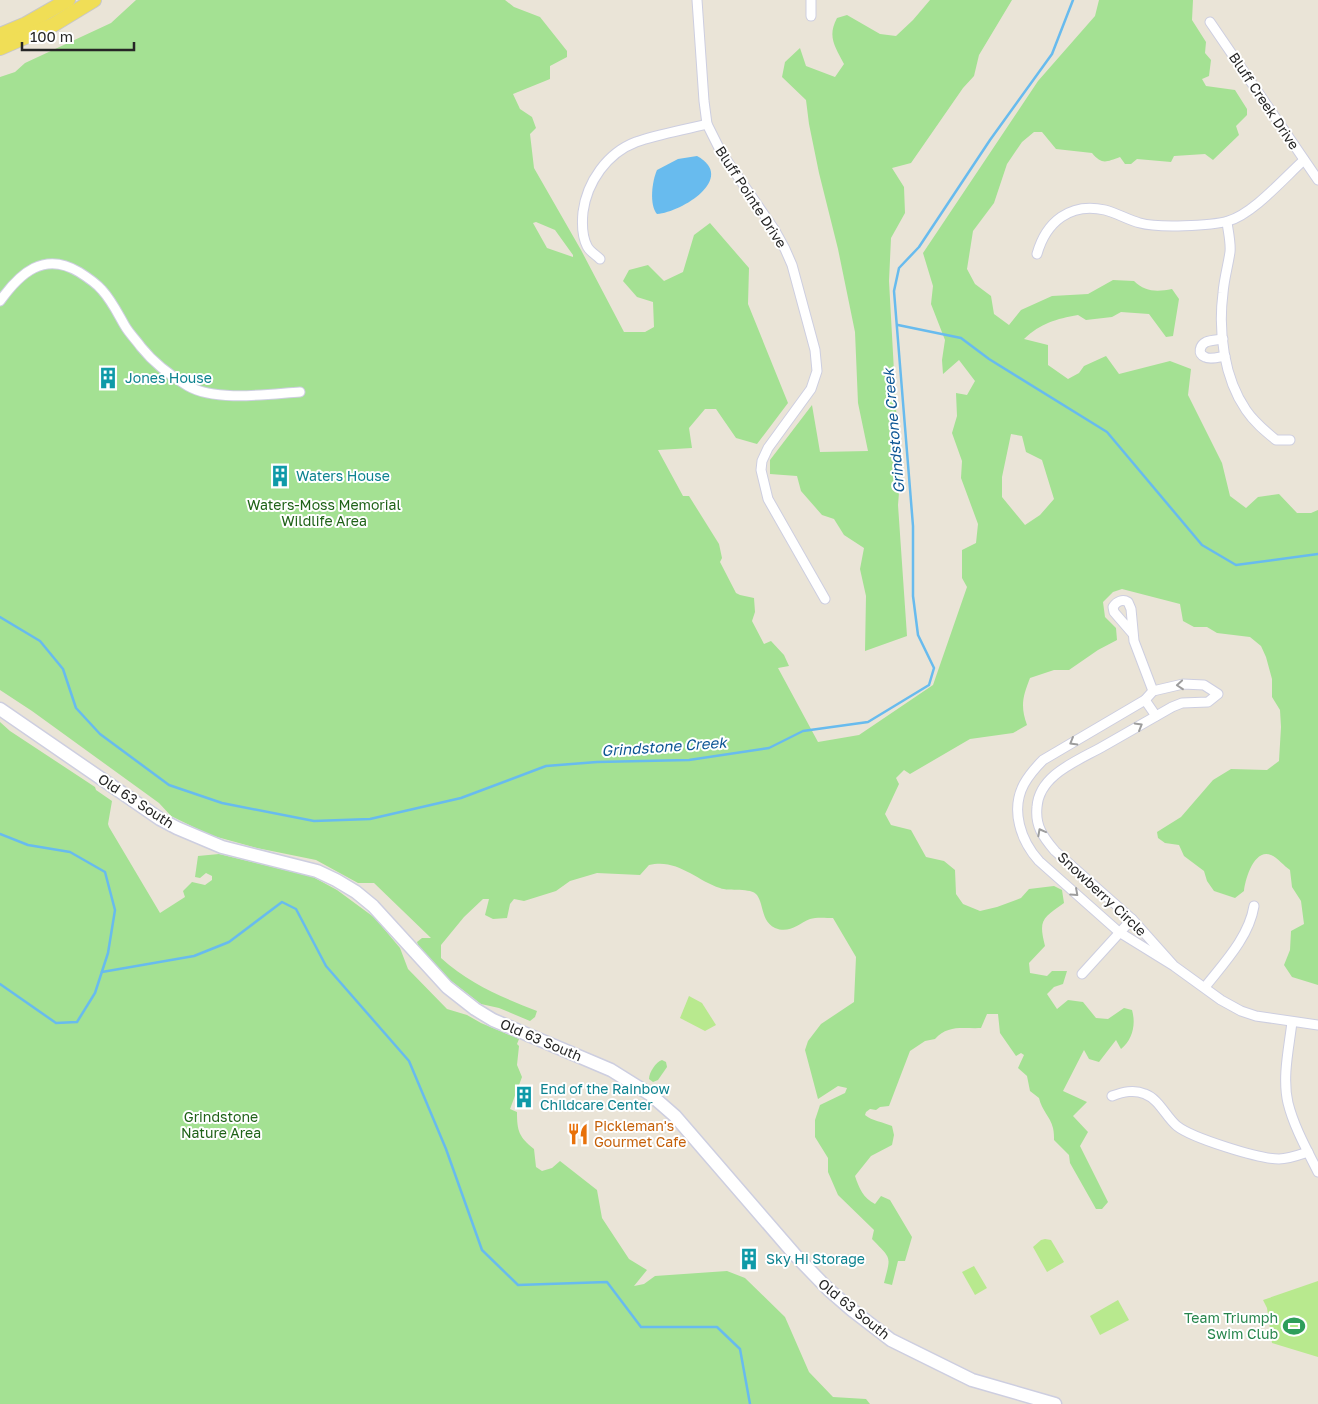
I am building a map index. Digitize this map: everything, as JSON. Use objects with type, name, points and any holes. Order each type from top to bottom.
[{"type":"main road","points":[[0,35],[26,24],[68,0]]},
{"type":"main road","points":[[0,48],[53,25],[94,0]]},
{"type":"main road","name":"Old 63 South","points":[[0,709],[160,819],[177,828],[222,847],[317,871],[356,892],[386,920],[447,988],[475,1009],[494,1020],[611,1070],[652,1095],[682,1123],[822,1284],[891,1340],[972,1380],[1055,1404]]},
{"type":"street","name":"Bluff Pointe Drive","points":[[697,0],[707,124],[721,152],[774,229],[785,249],[792,266],[815,350],[817,371],[811,389],[768,448],[762,461],[761,470],[768,499],[825,599]]},
{"type":"street","points":[[811,0],[811,16]]},
{"type":"street","name":"Bluff Creek Drive","points":[[1210,22],[1318,180]]},
{"type":"street","points":[[600,259],[587,247],[582,223],[588,192],[599,171],[620,151],[636,142],[707,124]]},
{"type":"street","points":[[1037,254],[1048,227],[1070,212],[1082,209],[1094,208],[1141,224],[1160,226],[1227,222],[1247,212],[1304,160]]},
{"type":"street","points":[[1227,222],[1230,252],[1222,294],[1221,313],[1225,356],[1232,384],[1247,412],[1260,426],[1276,440],[1290,440]]},
{"type":"street","points":[[0,301],[26,272],[36,266],[48,263],[61,264],[74,269],[98,286],[109,299],[126,328],[143,349],[157,363],[189,387],[208,393],[245,396],[300,392]]},
{"type":"street","points":[[1223,339],[1205,342],[1200,350],[1205,358],[1225,356]]},
{"type":"street","points":[[1133,634],[1153,691]]},
{"type":"street","name":"Snowberry Circle","points":[[1183,684],[1204,685],[1218,694],[1208,702],[1182,703],[1062,769],[1043,787],[1037,799],[1036,816],[1038,828],[1046,841],[1132,919],[1174,966],[1119,932],[1032,853],[1024,839],[1018,811],[1023,786],[1030,774],[1043,760],[1145,700],[1153,691],[1183,684]]},
{"type":"street","points":[[1145,700],[1156,716]]},
{"type":"street","points":[[1205,987],[1243,937],[1252,918],[1254,906]]},
{"type":"street","points":[[1082,974],[1132,919]]},
{"type":"street","points":[[1174,966],[1221,1000],[1241,1011],[1256,1016],[1318,1025]]},
{"type":"street","points":[[1292,1022],[1286,1081],[1288,1102],[1294,1121],[1318,1172]]},
{"type":"street","points":[[1112,1096],[1132,1091],[1147,1094],[1178,1127],[1190,1135],[1257,1156],[1279,1159],[1294,1157],[1308,1152]]},
{"type":"green space","name":"Waters-Moss Memorial Wildlife Area","points":[[136,0],[505,0],[514,7],[540,17],[567,51],[567,57],[550,66],[550,79],[513,94],[520,109],[532,117],[536,128],[530,134],[534,168],[581,250],[624,332],[645,332],[654,327],[653,302],[637,297],[623,281],[629,270],[648,265],[664,281],[683,272],[694,235],[710,223],[749,268],[748,304],[788,403],[757,444],[736,438],[716,409],[705,409],[689,428],[692,448],[658,450],[683,496],[689,496],[719,544],[722,558],[720,562],[736,593],[754,598],[755,612],[752,621],[764,644],[771,641],[784,655],[789,666],[778,668],[818,742],[859,735],[933,685],[967,587],[962,578],[962,550],[976,543],[978,524],[961,478],[962,461],[952,433],[957,416],[956,393],[967,395],[975,381],[959,360],[943,374],[942,360],[945,340],[931,304],[933,286],[923,253],[1038,81],[1095,16],[1099,0],[1193,0],[1192,20],[1206,42],[1205,53],[1211,60],[1209,76],[1202,79],[1206,86],[1235,90],[1247,109],[1247,115],[1236,126],[1239,135],[1213,160],[1205,154],[1174,156],[1171,162],[1137,159],[1131,164],[1125,164],[1120,157],[1102,161],[1092,153],[1056,149],[1042,132],[1034,132],[1022,142],[1007,164],[994,203],[973,231],[967,269],[975,284],[991,296],[994,314],[1009,325],[1021,310],[1052,296],[1088,294],[1113,280],[1134,281],[1142,287],[1152,290],[1172,289],[1179,299],[1173,336],[1166,337],[1149,314],[1121,312],[1112,317],[1086,320],[1078,315],[1063,318],[1043,325],[1024,339],[1048,345],[1048,365],[1068,379],[1079,373],[1084,366],[1106,356],[1119,374],[1170,361],[1191,369],[1188,395],[1222,463],[1230,496],[1246,508],[1258,497],[1279,494],[1297,513],[1311,513],[1318,510],[1318,985],[1292,977],[1284,965],[1290,950],[1291,931],[1304,924],[1301,901],[1292,887],[1290,870],[1271,855],[1265,854],[1260,856],[1252,866],[1244,891],[1235,898],[1214,891],[1207,881],[1204,871],[1184,856],[1179,845],[1165,843],[1158,838],[1157,832],[1181,817],[1213,780],[1231,769],[1267,770],[1279,761],[1280,710],[1272,697],[1272,679],[1261,646],[1250,637],[1217,633],[1207,627],[1194,627],[1183,621],[1180,604],[1122,589],[1113,592],[1103,602],[1105,617],[1116,628],[1117,640],[1098,650],[1069,670],[1054,670],[1030,678],[1023,701],[1027,725],[1013,733],[970,739],[910,774],[904,770],[896,778],[899,784],[885,814],[891,825],[911,830],[926,857],[944,861],[955,870],[956,894],[963,904],[980,911],[1021,898],[1029,889],[1054,886],[1062,890],[1064,903],[1051,912],[1042,924],[1045,946],[1029,963],[1030,973],[1047,976],[1052,971],[1067,971],[1063,984],[1054,987],[1047,994],[1057,1009],[1068,1000],[1083,1002],[1096,1018],[1108,1019],[1124,1008],[1132,1010],[1134,1021],[1131,1036],[1125,1045],[1121,1049],[1116,1040],[1099,1062],[1089,1059],[1084,1050],[1063,1091],[1087,1102],[1073,1116],[1088,1132],[1080,1146],[1108,1202],[1102,1209],[1096,1209],[1070,1163],[1069,1155],[1054,1140],[1052,1124],[1039,1098],[1030,1091],[1027,1076],[1018,1068],[1024,1055],[1021,1053],[1016,1056],[1000,1033],[998,1014],[987,1014],[981,1028],[951,1029],[940,1034],[935,1039],[925,1041],[910,1051],[889,1106],[880,1107],[876,1110],[870,1109],[866,1112],[865,1115],[868,1117],[892,1126],[894,1135],[892,1145],[871,1156],[855,1176],[864,1196],[871,1202],[875,1204],[881,1196],[890,1200],[912,1237],[905,1261],[898,1261],[892,1285],[884,1283],[889,1262],[888,1258],[872,1239],[874,1230],[838,1195],[828,1172],[828,1158],[815,1137],[815,1120],[820,1105],[845,1093],[847,1088],[838,1086],[818,1099],[805,1050],[808,1041],[821,1024],[854,1002],[856,957],[833,918],[812,918],[793,928],[780,930],[770,925],[767,921],[759,899],[754,893],[745,890],[720,888],[677,867],[659,864],[649,865],[640,875],[597,873],[570,881],[556,891],[524,901],[514,899],[510,904],[507,918],[493,919],[485,915],[489,899],[483,899],[464,917],[441,945],[441,958],[475,983],[537,1011],[535,1017],[530,1021],[499,1008],[481,1004],[450,980],[419,948],[417,942],[422,938],[431,938],[374,883],[358,883],[316,860],[257,848],[210,835],[171,816],[159,803],[0,690],[0,77],[15,72],[25,63],[111,23]],"holes":[[[536,222],[555,230],[573,257],[547,248],[533,223]],[[1011,434],[1022,436],[1026,452],[1042,460],[1054,499],[1040,515],[1025,525],[1002,497],[1002,477]]]},
{"type":"green space","points":[[930,0],[1012,0],[979,55],[974,76],[963,88],[911,163],[892,168],[904,187],[905,213],[891,238],[889,281],[900,480],[898,505],[907,636],[865,651],[866,596],[860,569],[864,548],[844,535],[834,519],[822,515],[801,491],[797,476],[770,474],[770,460],[812,405],[820,452],[868,451],[858,403],[855,332],[838,249],[819,173],[806,100],[782,77],[785,62],[800,48],[806,66],[835,77],[844,64],[835,47],[832,36],[837,18],[847,15],[880,34],[896,36]]},
{"type":"green space","name":"Grindstone Nature Area","points":[[0,722],[10,731],[95,787],[96,790],[112,801],[109,827],[160,913],[185,897],[183,891],[192,882],[205,885],[212,880],[212,876],[206,873],[200,878],[195,877],[198,856],[219,854],[313,877],[337,890],[375,918],[400,948],[408,969],[447,1009],[467,1015],[519,1039],[517,1044],[519,1046],[517,1065],[522,1077],[510,1109],[517,1112],[520,1133],[525,1141],[534,1149],[536,1167],[542,1171],[552,1168],[560,1161],[597,1190],[602,1218],[629,1259],[647,1270],[634,1286],[644,1284],[655,1276],[727,1271],[745,1278],[785,1317],[809,1372],[833,1397],[866,1399],[870,1404],[0,1404]]},
{"type":"green space","points":[[689,996],[702,1003],[716,1025],[705,1031],[680,1018]]},
{"type":"green space","points":[[662,1060],[666,1062],[667,1067],[658,1080],[653,1082],[649,1079],[650,1073],[655,1065]]},
{"type":"green space","points":[[1045,1239],[1051,1240],[1064,1262],[1047,1272],[1033,1247]]},
{"type":"green space","points":[[974,1266],[987,1288],[975,1295],[962,1272]]},
{"type":"green space","name":"Team Triumph Swim Club","points":[[1318,1281],[1318,1357],[1272,1343],[1267,1308],[1263,1300]]},
{"type":"green space","points":[[1118,1300],[1129,1320],[1100,1335],[1090,1316]]},
{"type":"water","points":[[697,156],[708,165],[711,174],[709,183],[691,201],[668,212],[657,214],[654,210],[652,193],[657,170],[678,159]]},
{"type":"waterway","name":"Grindstone Creek","points":[[0,617],[40,641],[63,669],[76,708],[100,734],[169,785],[222,803],[314,821],[370,819],[461,798],[546,766],[597,762],[689,760],[769,748],[803,731],[868,722],[929,685],[934,668],[918,635],[913,596],[913,526],[894,291],[899,268],[919,247],[990,140],[1052,54],[1073,0]]},
{"type":"waterway","points":[[898,325],[961,338],[989,359],[1107,432],[1202,545],[1236,565],[1318,554]]},
{"type":"waterway","name":"Grindstone Creek","points":[[0,834],[28,845],[70,852],[105,872],[115,910],[108,953],[95,993],[77,1022],[56,1023],[0,984]]},
{"type":"waterway","points":[[102,972],[194,956],[229,942],[282,902],[296,909],[326,966],[409,1061],[446,1149],[482,1250],[518,1285],[607,1282],[641,1327],[717,1327],[740,1349],[750,1404]]},
{"type":"place","name":"Jones House","points":[[108,378]]},
{"type":"place","name":"Waters House","points":[[280,476]]},
{"type":"place","name":"End of the Rainbow Childcare Center","points":[[524,1097]]},
{"type":"place","name":"Pickleman's Gourmet Cafe","points":[[578,1134]]},
{"type":"place","name":"Sky Hi Storage","points":[[749,1259]]},
{"type":"place","name":"Team Triumph Swim Club","points":[[1294,1326]]}]
